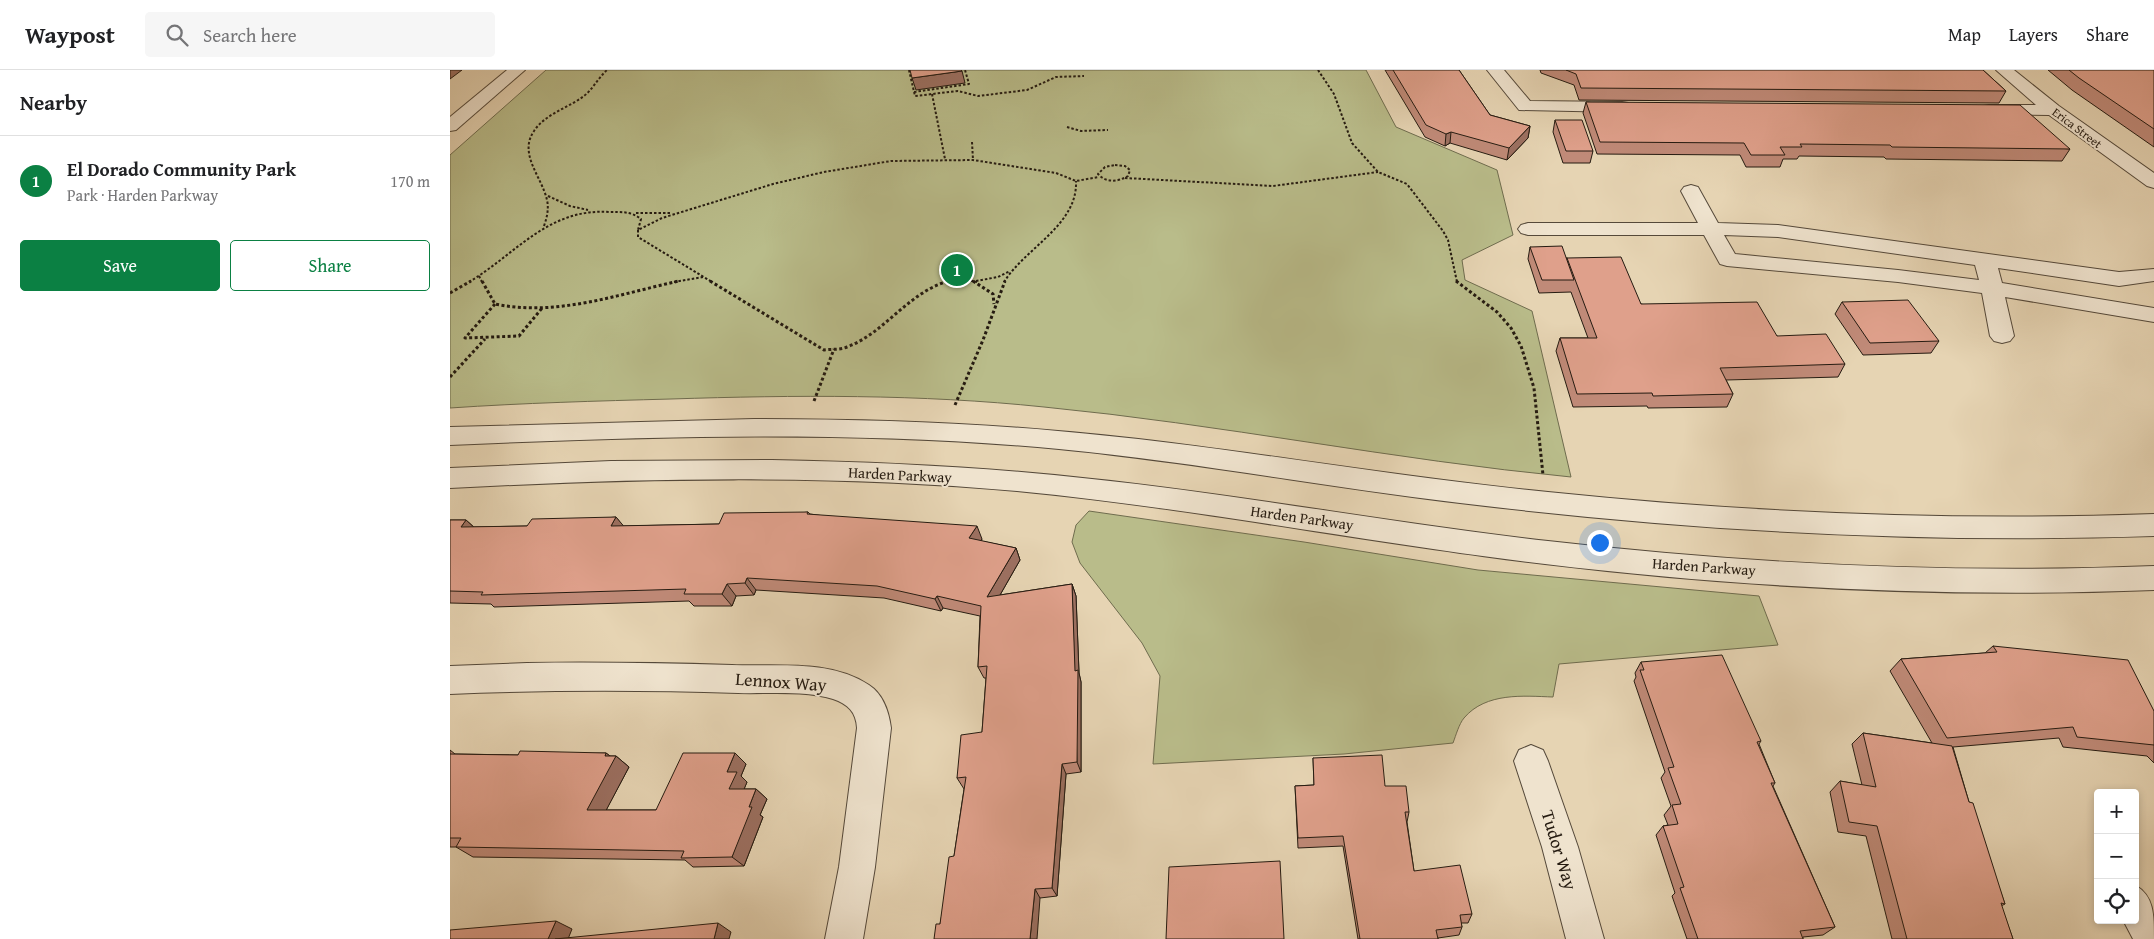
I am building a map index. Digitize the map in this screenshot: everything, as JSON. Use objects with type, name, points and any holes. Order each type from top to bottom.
[{"type":"street","points":[[450,126],[516,70]]},
{"type":"street","points":[[1495,70],[1525,106],[1643,107]]},
{"type":"street","name":"Erica Street","points":[[2004,70],[2053,110],[2154,182]]},
{"type":"street","points":[[1977,110],[2053,110]]},
{"type":"street","points":[[1691,191],[1739,283]]},
{"type":"street","points":[[1528,229],[1711,229],[1778,232],[2119,280],[2154,276]]},
{"type":"street","points":[[1727,260],[1898,276],[1992,288],[2154,314]]},
{"type":"street","points":[[1986,261],[2002,336]]},
{"type":"street","points":[[450,436],[600,429],[758,426],[899,430],[1053,440],[1163,450],[1455,492],[1619,510],[1799,523],[2076,529],[2154,525]]},
{"type":"street","name":"Harden Parkway","points":[[450,478],[644,469],[713,469],[963,477],[1093,489],[1494,546],[1639,562],[1786,574],[1969,580],[2082,582],[2154,578]]},
{"type":"street","name":"Lennox Way","points":[[450,680],[572,676],[692,677],[813,682],[851,690],[869,706],[874,717],[874,728],[857,867],[844,939]]},
{"type":"street","name":"Tudor Way","points":[[1531,761],[1560,847],[1585,939]]},
{"type":"street","points":[[2139,911],[2154,938]]},
{"type":"path","points":[[544,227],[548,211],[548,196],[540,184],[531,161],[529,146],[531,134],[546,120],[584,96],[607,70]]},
{"type":"path","points":[[909,70],[915,96],[958,91],[978,96],[1028,90],[1056,76],[1084,76]]},
{"type":"path","points":[[914,92],[969,84],[965,70]]},
{"type":"path","points":[[1318,70],[1334,94],[1352,143],[1378,172],[1407,184],[1446,235],[1459,285],[1498,313],[1512,329],[1522,346],[1531,371],[1543,478]]},
{"type":"path","points":[[932,94],[945,159]]},
{"type":"path","points":[[1067,127],[1081,131],[1108,130]]},
{"type":"path","points":[[972,142],[973,160]]},
{"type":"path","points":[[638,230],[653,222],[754,189],[807,175],[891,161],[973,160],[1056,173],[1076,181],[1099,176],[1110,181],[1125,178],[1273,186],[1378,172]]},
{"type":"path","points":[[1099,176],[1099,171],[1105,167],[1120,165],[1130,170],[1125,178]]},
{"type":"path","points":[[955,405],[988,329],[994,304],[1002,285],[1014,267],[1052,231],[1064,216],[1077,193],[1076,181]]},
{"type":"path","points":[[548,196],[578,208],[599,211],[660,215],[688,211]]},
{"type":"path","points":[[450,293],[479,276],[544,227],[573,214],[599,211]]},
{"type":"path","points":[[632,213],[641,218],[638,237],[824,350],[849,347],[938,282],[948,279],[990,279],[1014,267]]},
{"type":"path","points":[[479,276],[495,304],[513,308],[544,307],[587,301],[661,283],[704,277]]},
{"type":"path","points":[[970,280],[989,290],[994,297],[994,304]]},
{"type":"path","points":[[495,304],[466,338],[519,336],[544,307]]},
{"type":"path","points":[[450,377],[486,338]]},
{"type":"path","points":[[814,401],[834,349]]},
{"type":"green space","points":[[546,70],[1366,70],[1396,127],[1497,170],[1513,235],[1462,260],[1465,280],[1532,311],[1571,477],[1439,461],[1110,414],[951,400],[858,397],[764,397],[560,402],[450,408],[450,155]]},
{"type":"green space","points":[[1089,511],[1304,542],[1478,570],[1759,596],[1778,645],[1559,664],[1553,697],[1506,697],[1483,704],[1464,718],[1453,743],[1344,754],[1153,764],[1160,676],[1142,643],[1080,563],[1072,542],[1076,525]]},
{"type":"building","points":[[910,70],[961,70],[962,71],[912,78]]},
{"type":"building","points":[[1393,70],[1459,70],[1490,115],[1530,126],[1509,148],[1451,132],[1446,134],[1426,125]]},
{"type":"building","points":[[1566,70],[1983,70],[2006,91],[1581,88],[1576,74]]},
{"type":"building","points":[[2069,70],[2154,70],[2154,129],[2079,78]]},
{"type":"building","points":[[1586,102],[2020,105],[2070,149],[1800,144],[1802,147],[1780,147],[1785,155],[1751,155],[1744,143],[1600,142]]},
{"type":"building","points":[[1555,120],[1582,120],[1593,151],[1566,151]]},
{"type":"building","points":[[1562,246],[1574,280],[1542,280],[1530,247]]},
{"type":"building","points":[[1621,257],[1641,304],[1757,302],[1777,336],[1826,334],[1845,364],[1720,368],[1733,394],[1653,396],[1652,393],[1577,394],[1560,338],[1597,338],[1567,258]]},
{"type":"building","points":[[1908,300],[1939,341],[1870,343],[1842,302]]},
{"type":"building","points":[[808,512],[807,514],[977,526],[969,538],[1016,548],[987,597],[1072,584],[1075,671],[1078,670],[1077,762],[1062,764],[1052,888],[1035,889],[1030,939],[934,939],[936,924],[940,924],[949,857],[954,856],[966,777],[957,778],[961,735],[982,732],[987,666],[978,667],[981,606],[937,596],[935,599],[877,586],[747,578],[745,583],[727,584],[722,594],[684,594],[686,589],[481,595],[483,592],[450,591],[450,520],[466,520],[461,527],[527,526],[532,519],[616,517],[611,526],[719,524],[724,513]]},
{"type":"building","points":[[1993,646],[2128,660],[2154,711],[2154,745],[2077,737],[2073,727],[1947,738],[1901,659],[1997,652]]},
{"type":"building","points":[[1722,655],[1761,741],[1757,742],[1775,783],[1771,783],[1835,927],[1800,931],[1803,939],[1698,939],[1680,888],[1684,887],[1663,826],[1678,824],[1672,805],[1681,804],[1668,768],[1674,767],[1640,670],[1644,670],[1641,662]]},
{"type":"building","points":[[1863,733],[1952,746],[1969,802],[1973,803],[2005,904],[2001,903],[2013,939],[1907,939],[1877,826],[1849,822],[1840,781],[1876,787]]},
{"type":"building","points":[[520,751],[606,753],[605,756],[616,756],[587,810],[656,810],[683,753],[735,753],[727,772],[737,772],[729,789],[756,789],[749,807],[752,807],[732,857],[681,858],[684,851],[456,847],[461,838],[450,838],[450,754],[518,755]]},
{"type":"building","points":[[1382,755],[1385,786],[1406,786],[1409,812],[1405,812],[1414,871],[1460,865],[1472,914],[1460,915],[1462,927],[1436,930],[1438,939],[1360,939],[1343,836],[1298,838],[1295,786],[1314,785],[1313,758]]},
{"type":"building","points":[[1280,861],[1284,939],[1166,939],[1169,867]]},
{"type":"building","points":[[556,921],[548,939],[450,939],[450,930]]},
{"type":"building","points":[[718,923],[714,939],[555,939]]},
{"type":"place","name":"El Dorado Community Park","points":[[957,270]]}]
